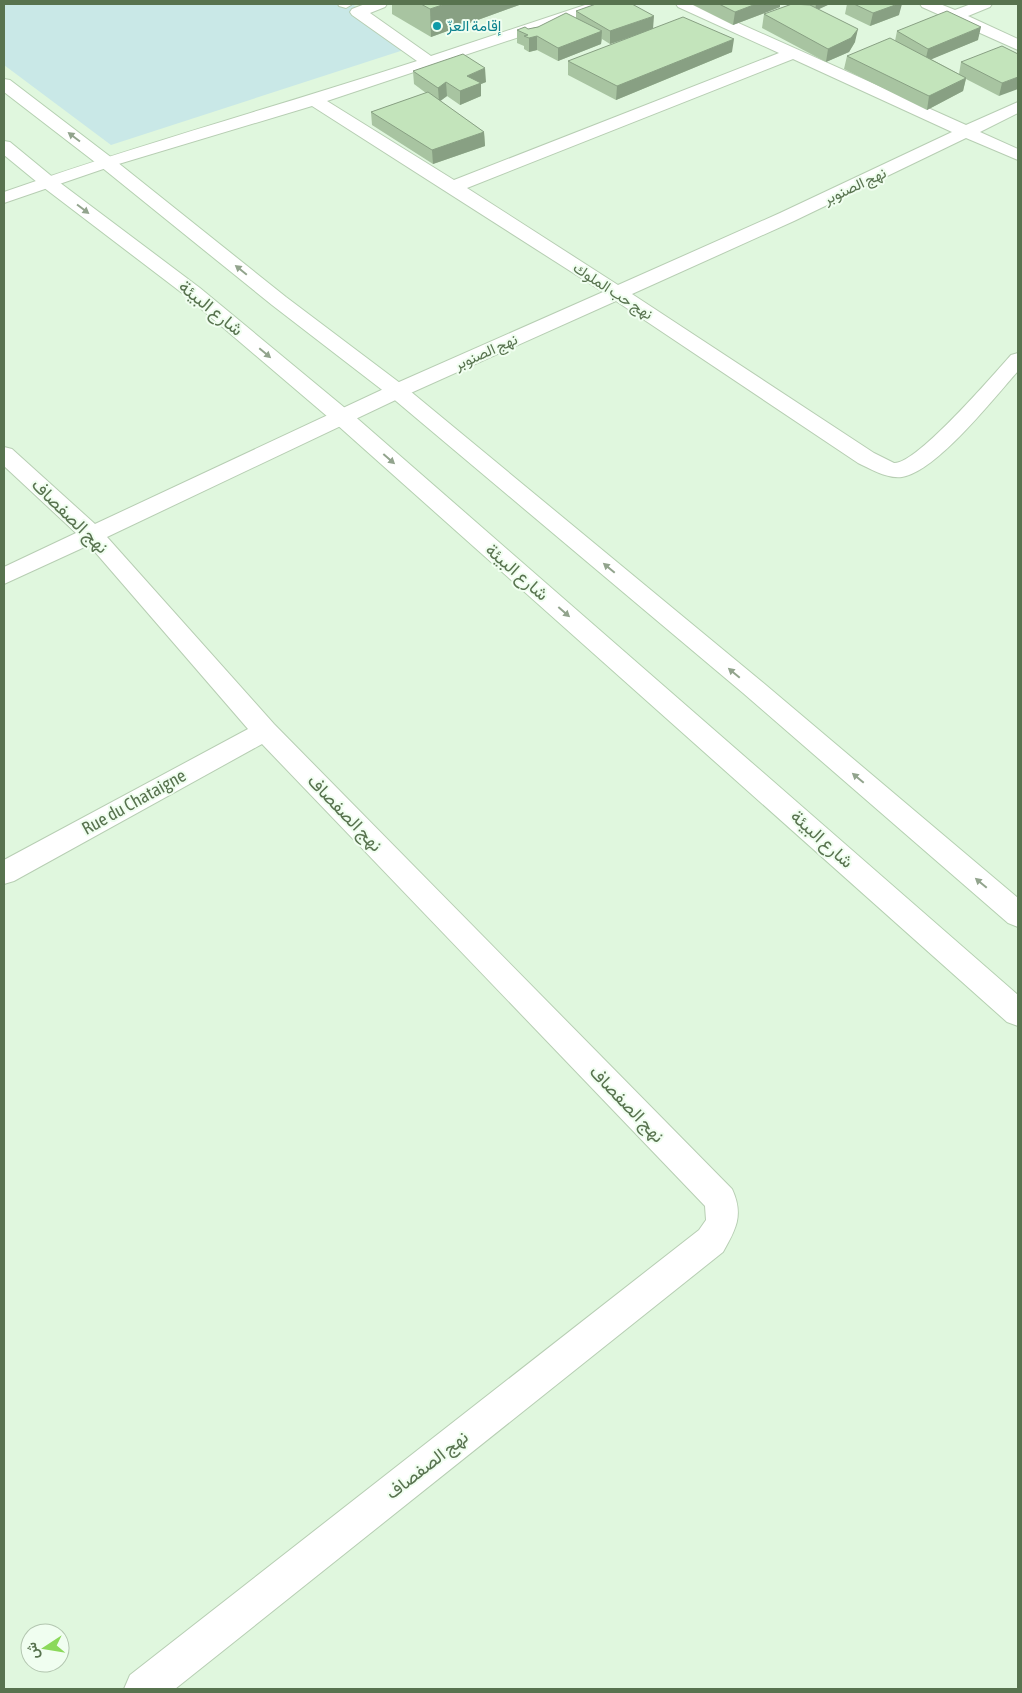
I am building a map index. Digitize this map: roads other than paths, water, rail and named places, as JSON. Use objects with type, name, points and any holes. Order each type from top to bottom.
[{"type":"street","points":[[348,6],[379,4]]},
{"type":"street","points":[[4,198],[106,162],[314,100],[603,4]]},
{"type":"street","points":[[684,4],[1018,155]]},
{"type":"street","points":[[928,4],[1018,44]]},
{"type":"street","points":[[955,16],[984,4]]},
{"type":"street","points":[[348,6],[428,61]]},
{"type":"street","points":[[453,187],[794,53]]},
{"type":"street","points":[[4,84],[106,162],[279,301],[397,391],[759,694],[1018,915]]},
{"type":"street","name":"نهج حب الملوك","points":[[314,100],[350,125],[453,187],[619,294],[866,458],[887,468],[901,470],[914,465],[933,448],[1018,359]]},
{"type":"street","name":"نهج الصنوبر","points":[[4,576],[397,391],[619,294],[970,132],[1018,107]]},
{"type":"street","name":"شارع البيئة","points":[[4,146],[49,183],[193,292],[343,418],[1018,1013]]},
{"type":"street","name":"نهج الصفصاف","points":[[4,454],[94,535],[265,731],[720,1200],[722,1223],[710,1242],[144,1689]]},
{"type":"street","name":"Rue du Chataigne","points":[[4,873],[265,731]]},
{"type":"place","name":"إقامة العزّ","points":[[437,26]]}]
